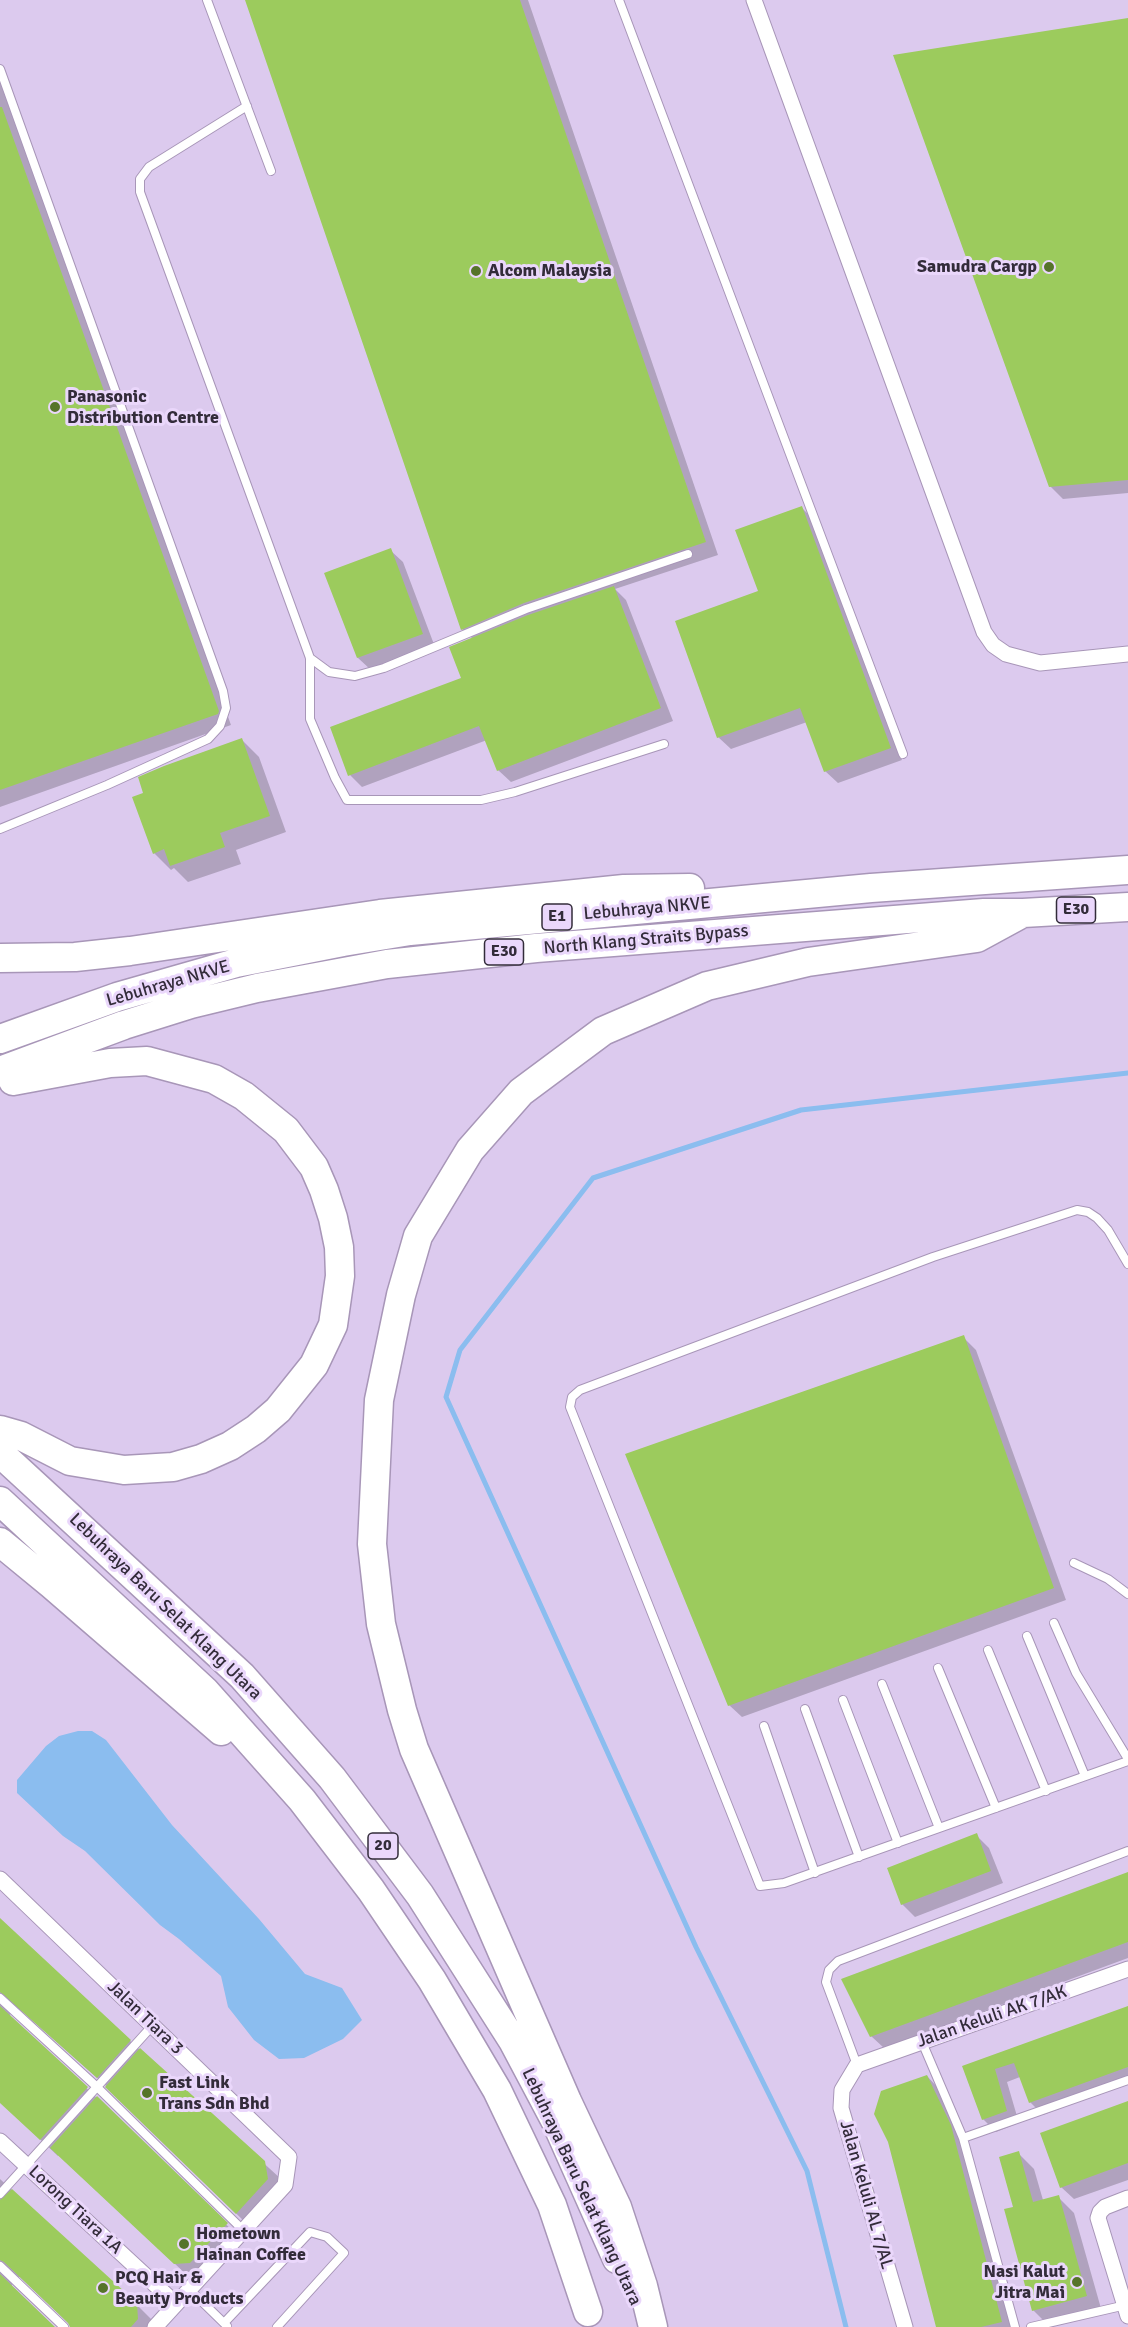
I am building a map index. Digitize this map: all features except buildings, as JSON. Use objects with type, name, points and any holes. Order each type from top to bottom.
[{"type":"highway","name":"Lebuhraya NKVE","points":[[0,1039],[117,997],[236,963],[343,942],[478,923],[871,888],[1128,870]]},
{"type":"highway","points":[[0,958],[75,957],[130,951],[380,914],[624,889],[871,888]]},
{"type":"highway","name":"North Klang Straits Bypass","points":[[0,1071],[124,1025],[191,1004],[257,988],[387,964],[536,948],[984,913],[1128,907]]},
{"type":"highway","points":[[653,2327],[643,2286],[617,2207],[567,2101],[419,1760],[402,1710],[381,1624],[372,1544],[374,1462],[379,1400],[390,1343],[418,1236],[470,1150],[521,1092],[603,1031],[707,986],[808,962],[977,938],[1023,913]]},
{"type":"highway","points":[[0,939],[20,941],[302,926]]},
{"type":"highway","points":[[0,1084],[71,1069],[110,1063],[147,1061],[214,1079],[244,1095],[286,1130],[314,1167],[333,1218],[339,1247],[340,1276],[333,1325],[314,1365],[278,1410],[256,1429],[231,1446],[201,1460],[173,1467],[124,1470],[70,1461],[21,1436],[0,1430]]},
{"type":"highway","name":"Lebuhraya Baru Selat Klang Utara","points":[[0,1452],[242,1676],[332,1778],[420,1895],[513,2041],[556,2122],[645,2327]]},
{"type":"highway","name":"Lebuhraya Baru Selat Klang Utara","points":[[0,1501],[206,1691],[302,1800],[371,1890],[426,1971],[497,2090],[552,2205],[588,2312]]},
{"type":"highway","points":[[0,1542],[302,1800]]},
{"type":"street","points":[[754,0],[984,632],[993,645],[1006,654],[1040,663],[1128,654]]},
{"type":"street","name":"Jalan Tiara 3","points":[[0,1879],[289,2157],[285,2185],[243,2230]]},
{"type":"street","name":"Jalan Keluli AK 7/AK","points":[[856,2065],[1128,1969]]},
{"type":"street","name":"Jalan Keluli AL 7/AL","points":[[856,2065],[842,2090],[841,2108],[905,2327]]},
{"type":"street","name":"Lorong Tiara 1A","points":[[0,2140],[176,2304]]},
{"type":"street","points":[[1127,2308],[1098,2218],[1105,2207],[1128,2198]]},
{"type":"street","points":[[155,2327],[243,2230]]},
{"type":"lane","points":[[207,0],[271,171]]},
{"type":"lane","points":[[619,0],[903,754]]},
{"type":"lane","points":[[0,69],[219,680],[226,708],[220,726],[208,739],[107,785],[0,829]]},
{"type":"lane","points":[[247,106],[148,167],[140,179],[140,192],[310,658],[310,719],[347,800],[481,800],[515,792],[664,744]]},
{"type":"lane","points":[[310,658],[329,672],[355,676],[384,668],[526,609],[688,554]]},
{"type":"lane","points":[[1054,1623],[1076,1673],[1128,1760],[784,1884],[760,1886],[570,1407],[573,1397],[580,1390],[922,1262],[1077,1210],[1088,1212],[1108,1230],[1128,1264]]},
{"type":"lane","points":[[1074,1563],[1108,1579],[1128,1594]]},
{"type":"lane","points":[[1027,1636],[1085,1776]]},
{"type":"lane","points":[[988,1650],[1046,1791]]},
{"type":"lane","points":[[938,1668],[996,1808]]},
{"type":"lane","points":[[882,1684],[939,1828]]},
{"type":"lane","points":[[843,1700],[898,1843]]},
{"type":"lane","points":[[805,1709],[859,1857]]},
{"type":"lane","points":[[764,1726],[815,1873]]},
{"type":"lane","points":[[856,2065],[826,1982],[828,1970],[838,1961],[1128,1851]]},
{"type":"lane","points":[[0,1998],[97,2087],[243,2230]]},
{"type":"lane","points":[[0,2194],[153,2025]]},
{"type":"lane","points":[[922,2042],[963,2138],[1015,2327]]},
{"type":"lane","points":[[963,2138],[1128,2080]]},
{"type":"lane","points":[[189,2289],[226,2325],[310,2232],[327,2236],[344,2253],[277,2327]]},
{"type":"lane","points":[[0,2266],[64,2327]]},
{"type":"lane","points":[[1031,2327],[1127,2308]]},
{"type":"water","points":[[78,1731],[92,1731],[106,1740],[172,1825],[259,1919],[305,1974],[342,1988],[362,2020],[343,2039],[304,2058],[279,2059],[254,2040],[228,2007],[221,1976],[160,1925],[85,1851],[63,1836],[17,1793],[17,1780],[46,1746],[59,1736]]},
{"type":"waterway","points":[[846,2327],[807,2171],[696,1947],[446,1397],[460,1350],[593,1178],[801,1110],[1128,1073]]},
{"type":"place","name":"Samudra Cargp","points":[[1049,267]]},
{"type":"place","name":"Alcom Malaysia","points":[[476,271]]},
{"type":"place","name":"Panasonic Distribution Centre","points":[[55,407]]},
{"type":"place","name":"Fast Link Trans Sdn Bhd","points":[[147,2093]]},
{"type":"place","name":"Hometown Hainan Coffee","points":[[184,2244]]},
{"type":"place","name":"Nasi Kalut Jitra Mai","points":[[1077,2282]]},
{"type":"place","name":"PCQ Hair & Beauty Products","points":[[103,2288]]}]
